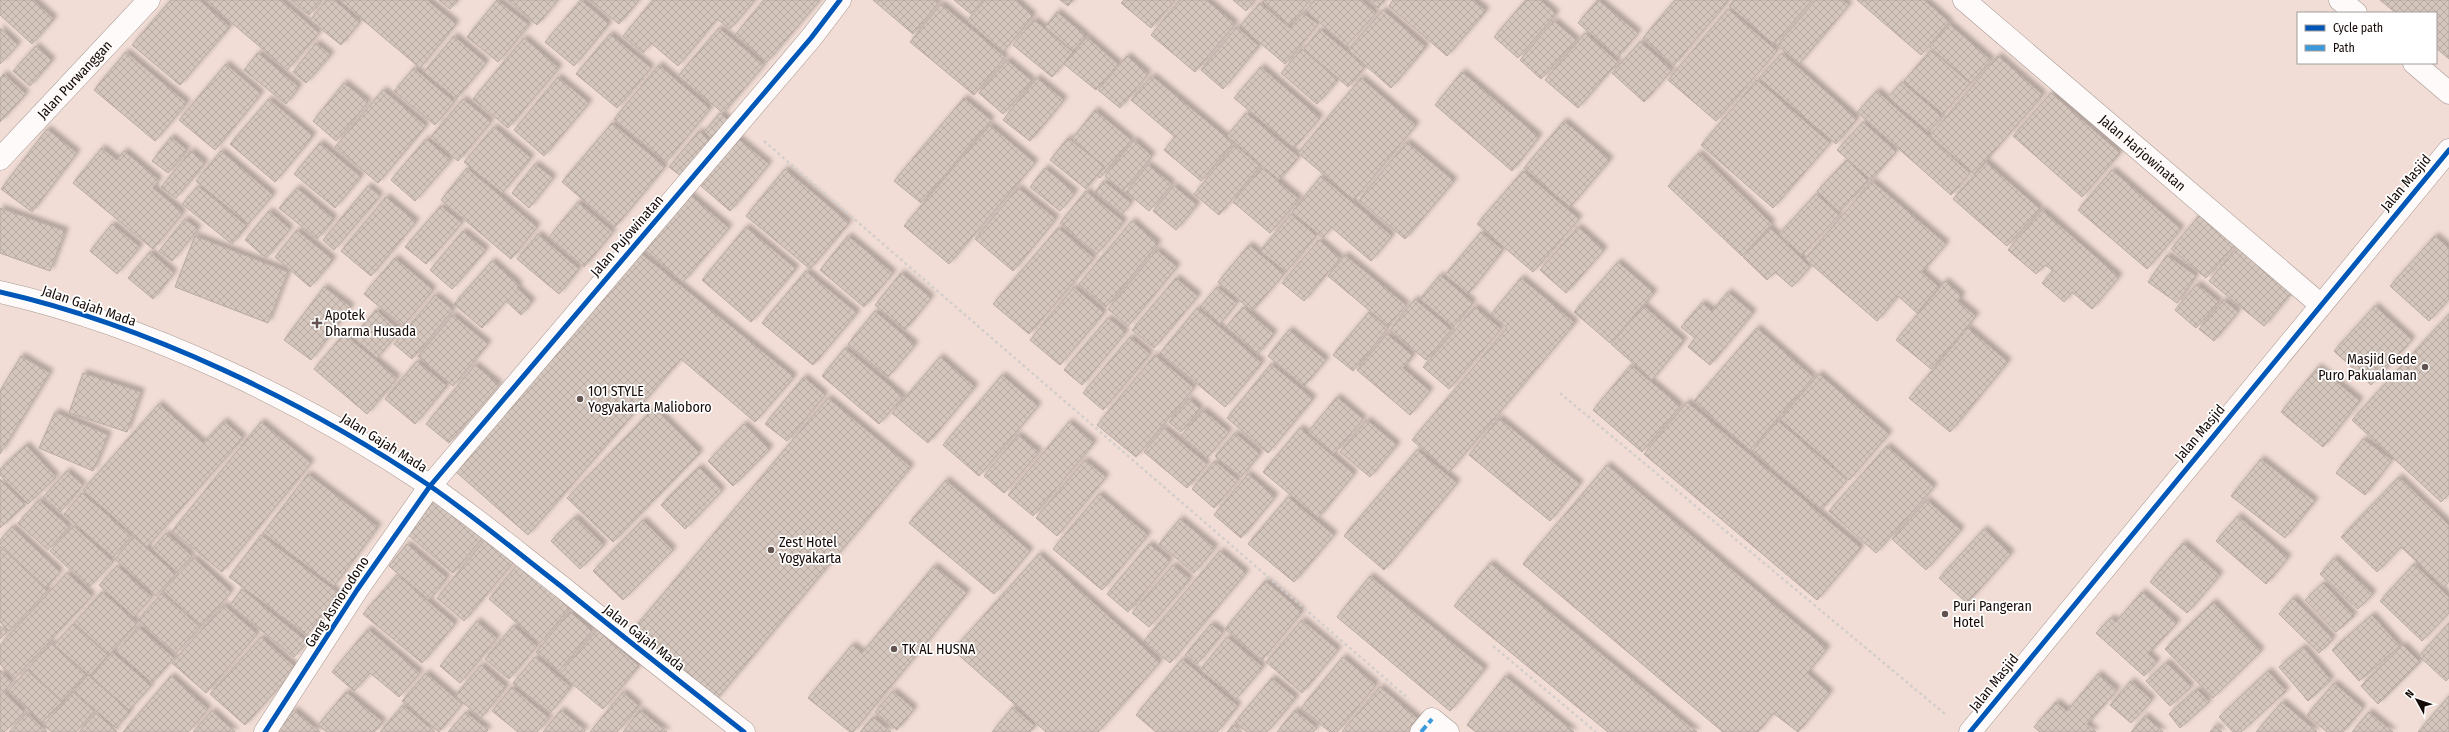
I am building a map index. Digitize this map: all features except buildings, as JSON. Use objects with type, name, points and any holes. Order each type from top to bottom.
[{"type":"street","name":"Jalan Purwanggan","points":[[0,159],[149,0]]},
{"type":"street","name":"Jalan Pujowinatan","points":[[430,486],[740,121],[840,0]]},
{"type":"street","name":"Jalan Harjowinatan","points":[[1964,0],[2321,305]]},
{"type":"street","points":[[2340,0],[2355,12]]},
{"type":"street","points":[[2415,64],[2449,93]]},
{"type":"street","name":"Jalan Masjid","points":[[1970,732],[2449,150]]},
{"type":"street","name":"Jalan Gajah Mada","points":[[0,292],[30,299],[113,326],[186,354],[260,388],[336,427],[430,486],[482,524],[744,732]]},
{"type":"street","name":"Gang Asmorodono","points":[[265,732],[357,590],[430,486]]},
{"type":"path","points":[[740,121],[1434,728]]},
{"type":"path","points":[[1560,394],[1949,717]]},
{"type":"path","points":[[1492,646],[1596,732]]},
{"type":"marked path","points":[[1421,732],[1432,719]]},
{"type":"cycle path","points":[[265,732],[357,590],[430,486],[811,38],[840,0]]},
{"type":"cycle path","points":[[1970,732],[2449,150]]},
{"type":"cycle path","points":[[0,292],[55,306],[111,324],[168,346],[278,396],[382,455],[430,486],[480,523],[744,732]]},
{"type":"place","name":"Apotek Dharma Husada","points":[[317,323]]},
{"type":"place","name":"Masjid Gede Puro Pakualaman","points":[[2425,367]]},
{"type":"place","name":"1O1 STYLE Yogyakarta Malioboro","points":[[580,399]]},
{"type":"place","name":"Zest Hotel Yogyakarta","points":[[771,550]]},
{"type":"place","name":"Puri Pangeran Hotel","points":[[1945,614]]},
{"type":"place","name":"TK AL HUSNA","points":[[894,649]]}]
